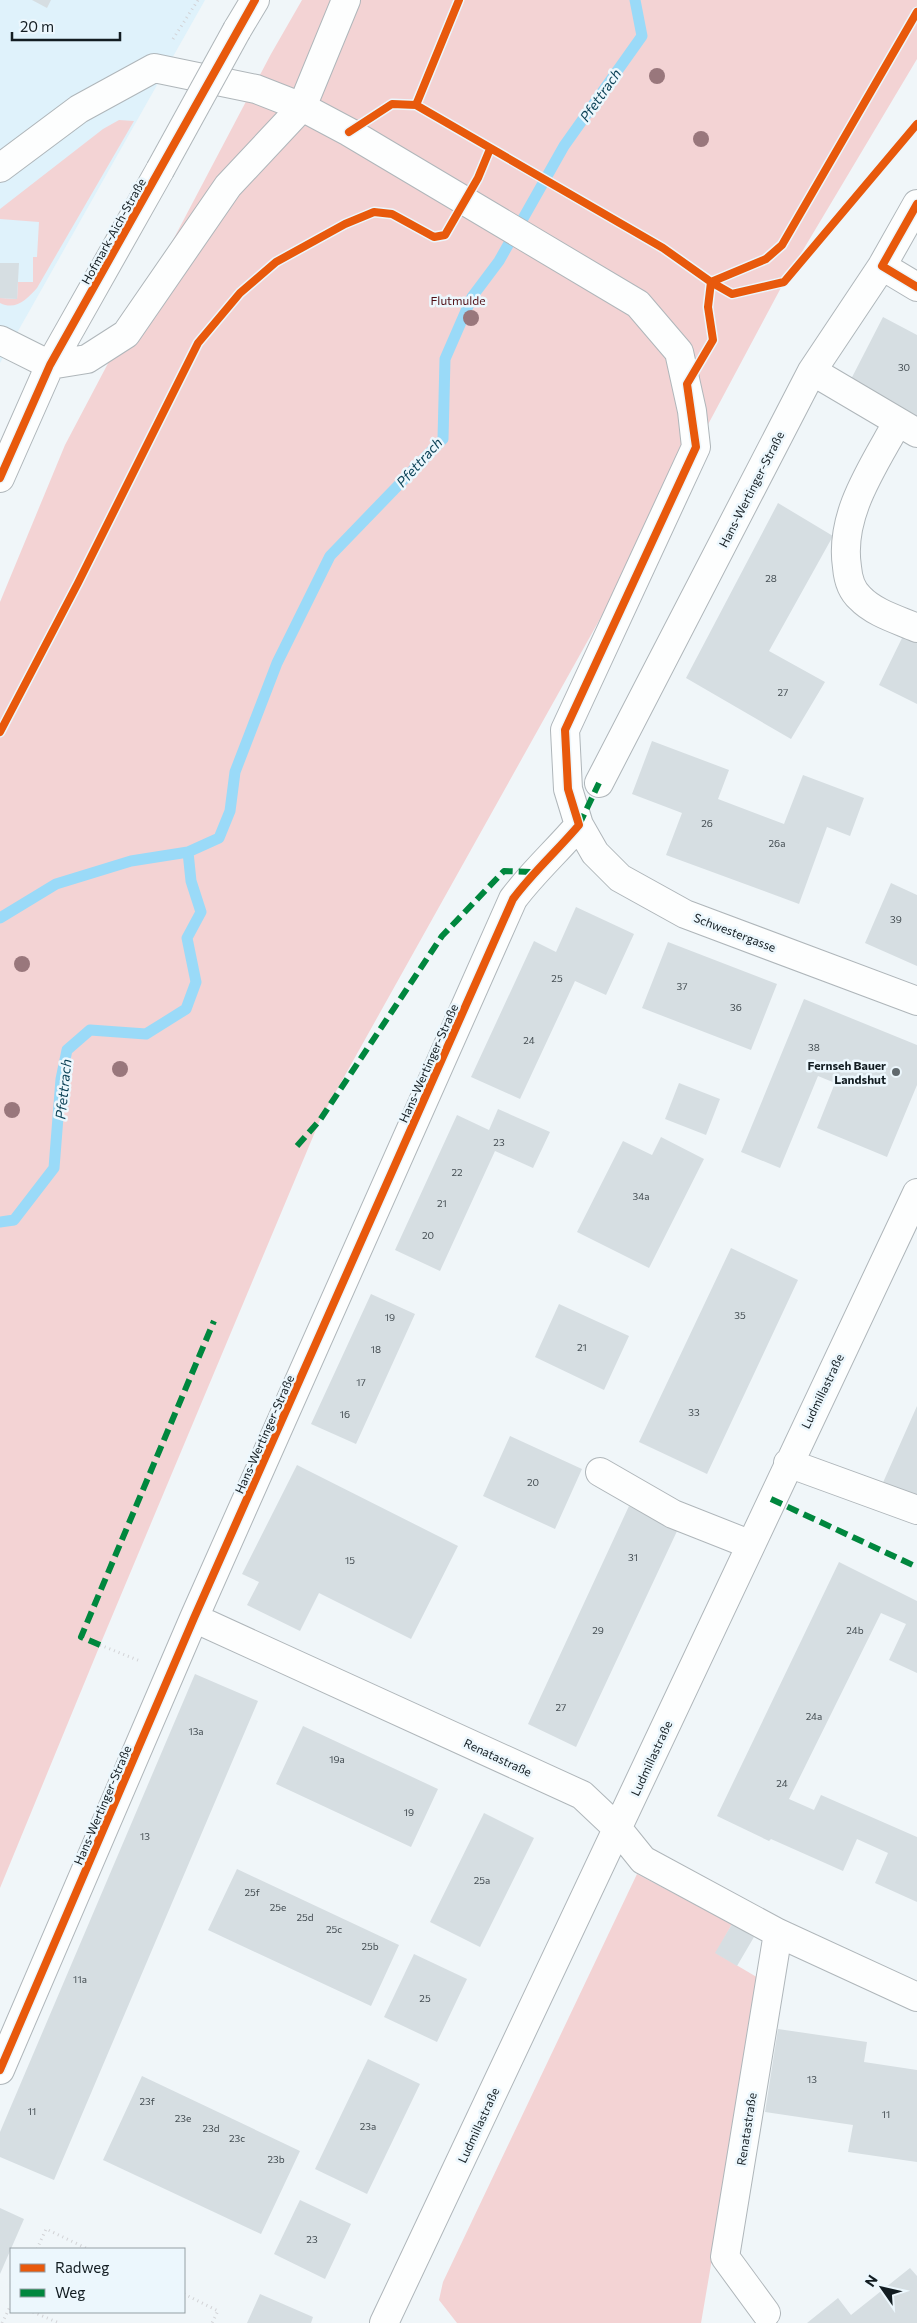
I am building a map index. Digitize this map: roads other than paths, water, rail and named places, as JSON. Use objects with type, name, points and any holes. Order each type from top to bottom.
[{"type":"street","name":"Hofmark-Aich-Straße","points":[[0,478],[50,365],[255,0]]},
{"type":"street","points":[[0,340],[50,365],[87,359],[126,334],[228,186],[302,107],[346,0]]},
{"type":"street","name":"Schwestergasse","points":[[0,168],[79,109],[154,68],[256,88],[302,107],[574,264],[638,304],[679,352],[692,411],[696,447],[565,730],[568,789],[578,825],[595,853],[620,878],[685,914],[917,1000]]},
{"type":"street","name":"Hans-Wertinger-Straße","points":[[599,783],[812,371],[882,266],[917,204]]},
{"type":"street","points":[[882,266],[917,287]]},
{"type":"street","points":[[812,371],[907,428],[860,490],[851,515],[844,551],[849,582],[859,598],[875,609],[917,628]]},
{"type":"street","name":"Hans-Wertinger-Straße","points":[[0,2070],[194,1618],[513,899],[533,872],[555,854],[578,825]]},
{"type":"street","name":"Ludmillastraße","points":[[384,2323],[618,1829],[749,1544],[917,1193]]},
{"type":"street","points":[[788,1462],[917,1510]]},
{"type":"street","points":[[600,1472],[673,1514],[749,1544]]},
{"type":"street","name":"Renatastraße","points":[[194,1618],[582,1795],[618,1829],[643,1860],[778,1933],[917,1997]]},
{"type":"street","name":"Renatastraße","points":[[766,2313],[725,2257],[778,1933]]},
{"type":"waterway","name":"Pfettrach","points":[[0,1222],[14,1220],[54,1168],[61,1079],[67,1050],[90,1030],[146,1034],[186,1009],[196,982],[187,938],[201,912],[191,881],[188,852],[219,838],[230,811],[235,772],[277,663],[330,556],[443,439],[445,359],[472,297],[499,261],[564,146],[642,36],[635,0]]},
{"type":"waterway","name":"Pfettrach","points":[[0,918],[56,884],[131,861],[188,852]]},
{"type":"place","name":"Fernseh Bauer Landshut","points":[[896,1072]]},
{"type":"park label","name":"Flutmulde","points":[[458,300]]}]
